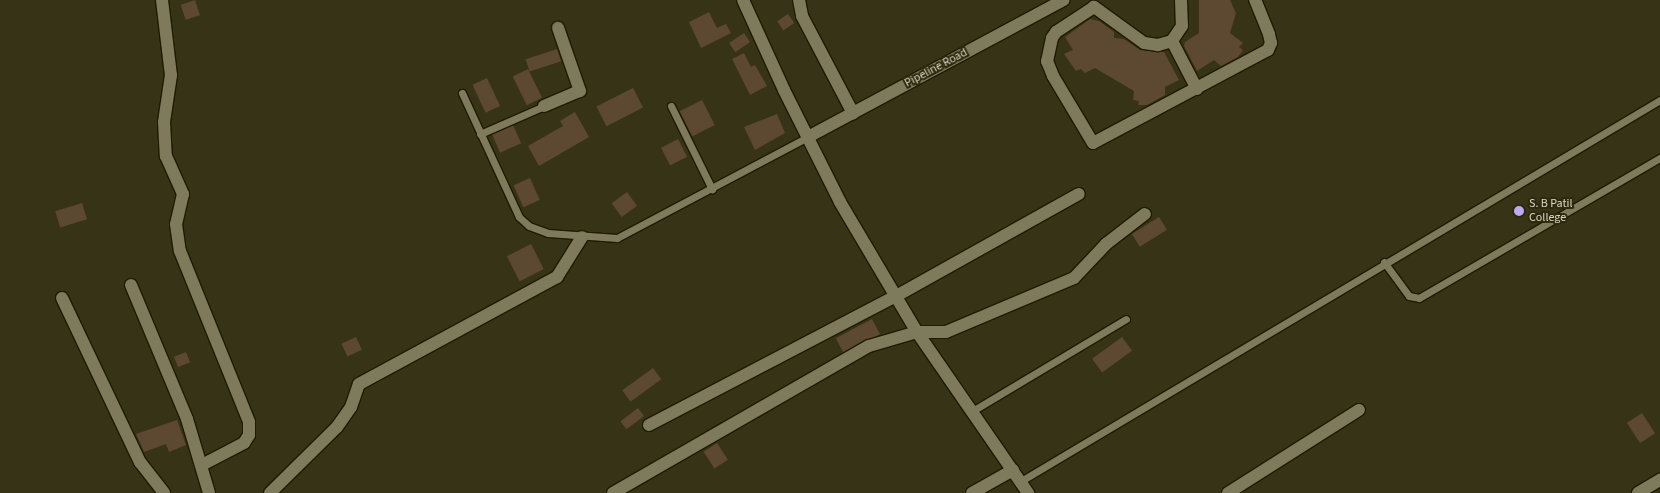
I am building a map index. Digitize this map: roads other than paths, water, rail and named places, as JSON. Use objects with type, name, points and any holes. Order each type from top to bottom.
[{"type":"street","points":[[162,0],[171,75],[164,122],[166,156],[183,194],[176,224],[180,251],[249,422],[249,434],[244,443],[202,465]]},
{"type":"street","points":[[743,0],[840,202],[898,295],[917,332],[974,410],[1028,493]]},
{"type":"street","points":[[799,0],[802,16],[853,113]]},
{"type":"street","name":"Pipeline Road","points":[[808,137],[1064,0]]},
{"type":"street","points":[[1181,0],[1182,26],[1172,41],[1158,45],[1144,42],[1094,7],[1056,32],[1047,61],[1052,76],[1093,143],[1268,50],[1272,43],[1270,34],[1255,0]]},
{"type":"street","points":[[544,106],[580,91],[558,28]]},
{"type":"street","points":[[1172,41],[1196,89]]},
{"type":"street","points":[[649,425],[898,295],[1079,194]]},
{"type":"street","points":[[613,493],[869,346],[917,332],[946,332],[1074,278],[1106,244],[1145,214]]},
{"type":"street","points":[[270,493],[337,427],[351,407],[359,384],[556,277],[582,237]]},
{"type":"street","points":[[131,285],[187,419],[209,493]]},
{"type":"street","points":[[62,298],[140,462],[164,493]]},
{"type":"street","points":[[1228,493],[1359,410]]},
{"type":"street","points":[[972,493],[1013,470]]},
{"type":"street","points":[[1638,493],[1660,480]]},
{"type":"lane","points":[[462,92],[519,217],[529,226],[548,233],[582,237],[617,238],[808,137]]},
{"type":"lane","points":[[1021,481],[1384,262],[1660,100]]},
{"type":"lane","points":[[480,134],[544,106]]},
{"type":"lane","points":[[671,106],[712,189]]},
{"type":"lane","points":[[1384,262],[1409,296],[1419,298],[1660,158]]},
{"type":"lane","points":[[974,410],[1126,319]]},
{"type":"place","name":"S. B Patil College","points":[[1519,211]]}]
